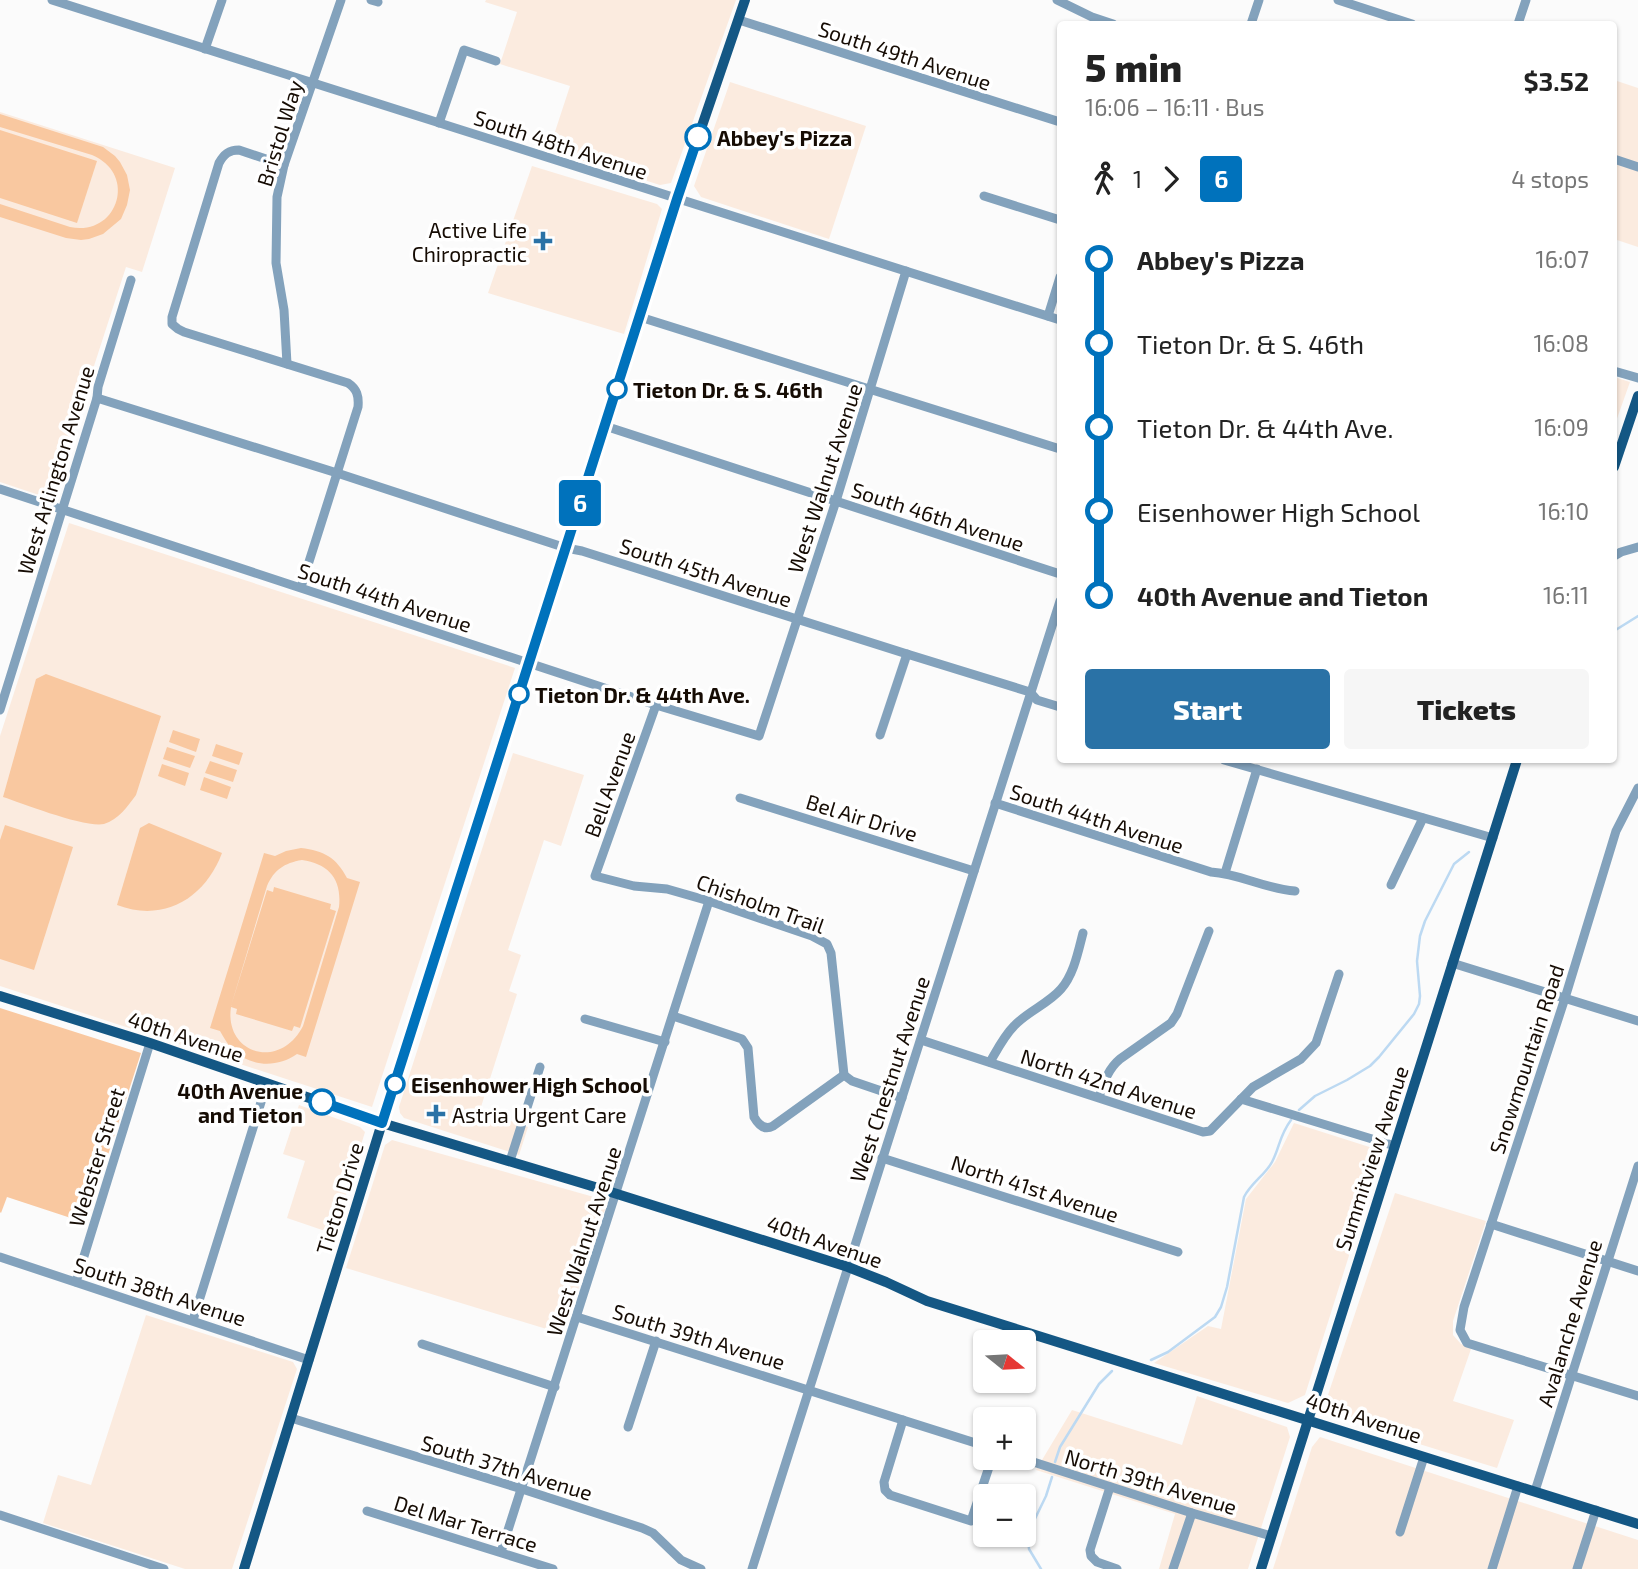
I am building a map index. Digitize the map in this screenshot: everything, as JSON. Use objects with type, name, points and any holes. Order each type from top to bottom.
[{"type":"main road","name":"Tieton Drive","points":[[244,1569],[382,1123],[677,199],[745,0]]},
{"type":"main road","points":[[1617,458],[1638,396]]},
{"type":"main road","name":"Summitview Avenue","points":[[1261,1569],[1516,763]]},
{"type":"main road","name":"40th Avenue","points":[[0,996],[150,1043],[382,1123],[848,1267],[927,1301],[1638,1524]]},
{"type":"street","name":"South 48th Avenue","points":[[53,0],[1057,319]]},
{"type":"street","points":[[205,49],[222,0]]},
{"type":"street","name":"Bristol Way","points":[[287,364],[284,310],[276,263],[277,197],[284,165],[341,0]]},
{"type":"street","points":[[1057,0],[1102,21]]},
{"type":"street","points":[[1252,21],[1259,0]]},
{"type":"street","points":[[1338,0],[1403,21]]},
{"type":"street","points":[[1519,21],[1525,0]]},
{"type":"street","name":"South 49th Avenue","points":[[739,20],[1057,121]]},
{"type":"street","points":[[439,123],[464,50],[496,61]]},
{"type":"street","points":[[284,165],[239,150],[232,150],[223,156],[173,308],[172,324],[184,332],[348,383],[358,395],[358,407],[301,587]]},
{"type":"street","points":[[1617,160],[1638,167]]},
{"type":"street","points":[[984,196],[1057,219]]},
{"type":"street","name":"West Walnut Avenue","points":[[759,736],[836,501],[906,271]]},
{"type":"street","name":"West Arlington Avenue","points":[[0,710],[131,280]]},
{"type":"street","points":[[1048,316],[1057,287]]},
{"type":"street","points":[[640,317],[1057,448]]},
{"type":"street","points":[[1617,372],[1638,378]]},
{"type":"street","name":"South 45th Avenue","points":[[97,398],[566,548],[1030,692],[1037,700],[1057,706]]},
{"type":"street","name":"South 46th Avenue","points":[[606,426],[1057,574]]},
{"type":"street","name":"South 44th Avenue","points":[[0,489],[656,705],[759,736]]},
{"type":"street","points":[[1617,554],[1638,547]]},
{"type":"street","name":"West Chestnut Avenue","points":[[752,1569],[1057,610]]},
{"type":"street","points":[[880,735],[907,654]]},
{"type":"street","name":"Bell Avenue","points":[[595,876],[656,705]]},
{"type":"street","points":[[1235,763],[1493,838]]},
{"type":"street","points":[[1224,873],[1257,769]]},
{"type":"street","name":"Snowmountain Road","points":[[1571,1375],[1467,1343],[1460,1332],[1461,1317],[1616,831],[1638,788]]},
{"type":"street","name":"Bel Air Drive","points":[[740,798],[974,871]]},
{"type":"street","name":"South 44th Avenue","points":[[995,803],[1189,866],[1224,873],[1279,890],[1295,891]]},
{"type":"street","points":[[1391,885],[1423,818]]},
{"type":"street","name":"Chisholm Trail","points":[[595,876],[634,886],[667,889],[709,901],[812,936],[827,944],[831,953],[844,1075]]},
{"type":"street","name":"West Walnut Avenue","points":[[502,1552],[709,901]]},
{"type":"street","points":[[1099,1097],[1112,1066],[1171,1023],[1177,1014],[1209,931]]},
{"type":"street","points":[[990,1062],[1015,1025],[1063,987],[1071,973],[1083,933]]},
{"type":"street","points":[[1452,963],[1638,1021]]},
{"type":"street","points":[[1339,974],[1316,1043],[1301,1059],[1253,1087],[1241,1099],[1395,1146]]},
{"type":"street","points":[[673,1016],[742,1039],[748,1048],[754,1117],[760,1126],[770,1128],[844,1075],[852,1081],[902,1098]]},
{"type":"street","points":[[585,1019],[665,1042]]},
{"type":"street","name":"North 42nd Avenue","points":[[921,1040],[1203,1132],[1210,1131],[1241,1099]]},
{"type":"street","name":"Webster Street","points":[[76,1282],[150,1043]]},
{"type":"street","points":[[510,1161],[540,1067]]},
{"type":"street","points":[[192,1320],[267,1083]]},
{"type":"street","name":"North 41st Avenue","points":[[882,1158],[1178,1252]]},
{"type":"street","name":"Avalanche Avenue","points":[[1535,1491],[1638,1166]]},
{"type":"street","points":[[1491,1224],[1638,1271]]},
{"type":"street","name":"South 38th Avenue","points":[[0,1257],[309,1360]]},
{"type":"street","name":"South 39th Avenue","points":[[577,1317],[810,1390]]},
{"type":"street","points":[[628,1427],[656,1341]]},
{"type":"street","points":[[422,1344],[555,1387]]},
{"type":"street","points":[[1571,1375],[1638,1396]]},
{"type":"street","points":[[810,1390],[973,1442]]},
{"type":"street","name":"South 37th Avenue","points":[[291,1418],[522,1489],[653,1533],[681,1560],[701,1569]]},
{"type":"street","points":[[903,1420],[884,1482],[885,1490],[890,1495],[971,1521],[988,1470]]},
{"type":"street","points":[[1400,1532],[1424,1457]]},
{"type":"street","name":"North 39th Avenue","points":[[1036,1463],[1271,1536]]},
{"type":"street","points":[[1492,1569],[1518,1486]]},
{"type":"street","points":[[1111,1487],[1090,1550],[1091,1556],[1097,1562],[1117,1569]]},
{"type":"street","points":[[1577,1569],[1596,1510]]},
{"type":"street","name":"Del Mar Terrace","points":[[368,1511],[553,1569]]},
{"type":"street","points":[[1173,1569],[1192,1513]]},
{"type":"street","points":[[1,1519],[164,1569]]},
{"type":"shaded area","points":[[736,0],[671,183],[660,185],[549,150],[570,86],[500,64],[517,12],[485,2]]},
{"type":"shaded area","points":[[1617,81],[1638,88],[1638,247],[1617,240]]},
{"type":"shaded area","points":[[730,82],[866,126],[829,239],[701,197],[694,186]]},
{"type":"shaded area","points":[[0,112],[175,168],[142,272],[126,267],[51,499],[0,482]]},
{"type":"shaded area","points":[[0,114],[103,147],[115,156],[127,175],[130,190],[121,219],[103,234],[81,240],[66,238],[0,217],[0,204],[70,227],[87,228],[100,223],[110,214],[118,189],[115,176],[106,164],[92,155],[0,127]]},
{"type":"shaded area","points":[[0,130],[97,161],[77,223],[0,198]]},
{"type":"shaded area","points":[[532,166],[657,204],[662,209],[624,334],[488,293]]},
{"type":"shaded area","points":[[1617,378],[1630,382],[1617,419]]},
{"type":"shaded area","name":"Eisenhower High School","points":[[69,523],[515,668],[372,1107],[0,986],[0,736]]},
{"type":"shaded area","points":[[46,674],[161,716],[136,795],[122,812],[109,822],[83,822],[3,797],[36,679]]},
{"type":"shaded area","points":[[173,730],[200,739],[196,752],[169,742]]},
{"type":"shaded area","points":[[216,744],[243,753],[239,765],[212,756]]},
{"type":"shaded area","points":[[167,747],[195,756],[190,768],[163,759]]},
{"type":"shaded area","points":[[513,753],[584,775],[561,846],[544,840],[508,950],[521,955],[509,991],[517,994],[480,1110],[528,1127],[519,1155],[404,1118],[399,1107]]},
{"type":"shaded area","points":[[210,761],[237,770],[233,782],[205,773]]},
{"type":"shaded area","points":[[162,764],[189,773],[185,786],[158,776]]},
{"type":"shaded area","points":[[204,777],[231,787],[227,799],[200,790]]},
{"type":"shaded area","points":[[149,823],[222,853],[205,883],[181,903],[151,911],[134,910],[117,905],[140,828]]},
{"type":"shaded area","points":[[5,825],[73,847],[34,970],[0,959],[0,840]]},
{"type":"shaded area","points":[[301,848],[323,853],[334,860],[347,878],[360,882],[306,1057],[297,1054],[281,1062],[264,1064],[240,1056],[229,1046],[220,1031],[210,1028],[264,853],[275,856]],"holes":[[[302,860],[332,874],[338,888],[339,907],[303,1026],[293,1040],[281,1049],[256,1051],[245,1046],[236,1036],[231,1023],[231,1007],[237,1009],[236,1014],[292,1031],[294,1026],[300,1028],[336,911],[330,909],[331,904],[274,887],[273,892],[267,890],[231,1006],[270,880],[280,868],[290,863]]]},
{"type":"shaded area","points":[[0,1008],[141,1053],[86,1223],[7,1197],[0,1212]]},
{"type":"shaded area","points":[[299,1105],[360,1127],[365,1132],[334,1234],[287,1218],[305,1161],[283,1154]]},
{"type":"shaded area","points":[[1294,1123],[1382,1151],[1305,1395],[1288,1403],[1154,1363],[1208,1326],[1221,1329],[1246,1199],[1275,1162]]},
{"type":"shaded area","points":[[392,1140],[608,1201],[563,1334],[346,1268],[385,1145]]},
{"type":"shaded area","points":[[1395,1193],[1486,1221],[1453,1321],[1453,1335],[1461,1344],[1471,1349],[1453,1401],[1514,1420],[1497,1468],[1403,1439],[1393,1429],[1333,1412],[1328,1403],[1327,1398]]},
{"type":"shaded area","points":[[146,1315],[293,1362],[297,1369],[232,1569],[185,1569],[43,1523],[58,1475],[91,1485]]},
{"type":"shaded area","points":[[1197,1396],[1287,1427],[1290,1437],[1248,1569],[1159,1569],[1175,1514],[1036,1470],[1072,1410],[1182,1445]]},
{"type":"shaded area","points":[[1320,1437],[1638,1540],[1638,1569],[1273,1569],[1312,1447]]},
{"type":"waterway","points":[[1617,629],[1638,616]]},
{"type":"waterway","points":[[1299,1110],[1315,1096],[1370,1066],[1414,1014],[1420,996],[1417,961],[1425,921],[1454,864],[1469,852]]},
{"type":"waterway","points":[[1151,1360],[1168,1352],[1215,1317],[1221,1307],[1244,1197],[1272,1162],[1291,1120]]},
{"type":"waterway","points":[[1055,1462],[1060,1447],[1099,1384],[1112,1371]]},
{"type":"waterway","points":[[1041,1569],[1029,1549],[1028,1537],[1052,1477]]},
{"type":"bus line","name":"6","points":[[322,1102],[382,1123],[698,137]]},
{"type":"place","name":"Abbey's Pizza","points":[[698,137]]},
{"type":"place","name":"Active Life Chiropractic","points":[[543,241]]},
{"type":"place","name":"Tieton Dr. & S. 46th","points":[[617,389]]},
{"type":"place","name":"Tieton Dr. & 44th Ave.","points":[[519,694]]},
{"type":"place","name":"Eisenhower High School","points":[[395,1084]]},
{"type":"place","name":"40th Avenue and Tieton","points":[[322,1102]]},
{"type":"place","name":"Astria Urgent Care","points":[[436,1114]]}]
